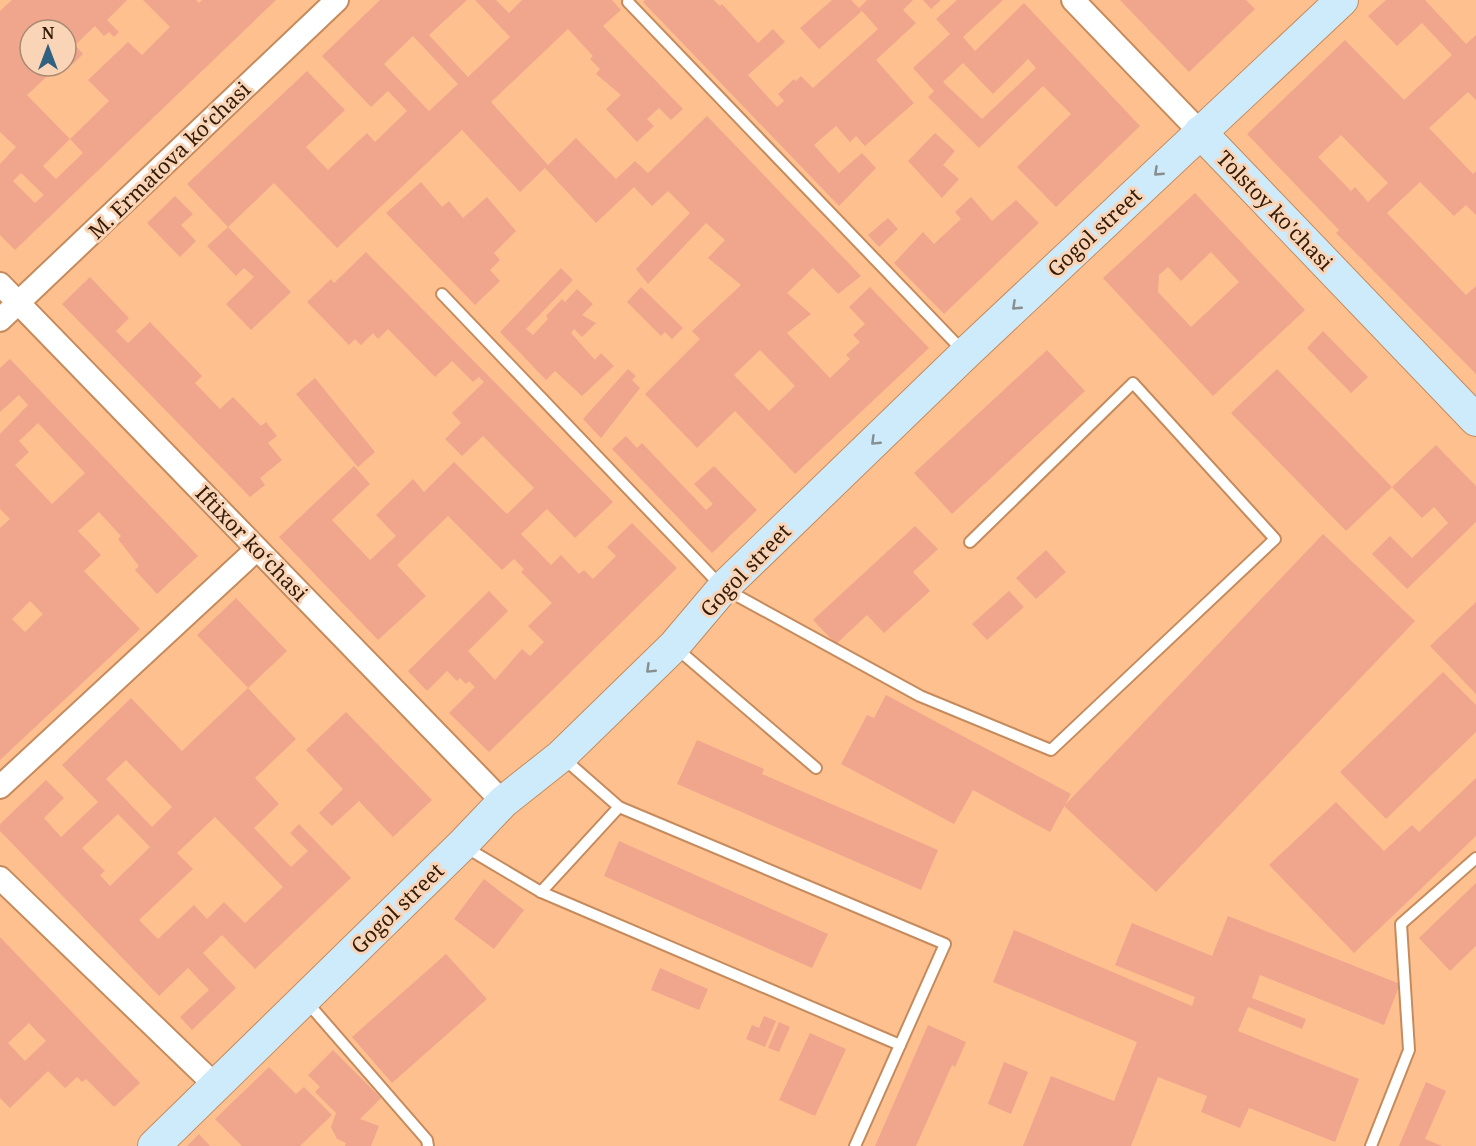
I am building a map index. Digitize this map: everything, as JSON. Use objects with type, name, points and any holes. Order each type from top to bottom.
[{"type":"main road","name":"Gogol street","points":[[153,1146],[462,845],[503,802],[561,756],[674,646],[723,588],[966,353],[1342,0]]},
{"type":"main road","name":"Tolstoy ko'chasi","points":[[1200,132],[1476,420]]},
{"type":"street","name":"M. Ermatova koʻchasi","points":[[0,320],[337,0]]},
{"type":"street","name":"Tolstoy ko'chasi","points":[[1073,0],[1200,132]]},
{"type":"street","name":"Iftixor koʻchasi","points":[[0,284],[503,802]]},
{"type":"street","points":[[0,787],[258,549]]},
{"type":"street","points":[[0,878],[216,1086]]},
{"type":"lane","points":[[628,2],[966,353]]},
{"type":"lane","points":[[442,294],[723,588],[920,696],[1052,750],[1275,539],[1133,383],[969,543]]},
{"type":"lane","points":[[674,646],[816,768]]},
{"type":"lane","points":[[561,756],[619,807],[945,944],[855,1146]]},
{"type":"lane","points":[[541,892],[619,807]]},
{"type":"lane","points":[[462,845],[541,892],[900,1045]]},
{"type":"lane","points":[[1371,1146],[1409,1050],[1401,924],[1476,858]]},
{"type":"lane","points":[[304,998],[427,1140],[428,1146]]},
{"type":"building","points":[[12,0],[127,0],[107,20],[119,32],[114,37],[109,32],[104,36],[95,26],[78,42],[78,18],[18,18],[18,78],[45,78],[27,95],[70,139],[109,101],[88,80],[128,42],[142,55],[170,27],[143,0],[196,0],[199,3],[202,0],[276,0],[15,250],[0,235],[0,164],[16,147],[0,132],[0,11]],"holes":[[[70,139],[83,153],[56,179],[43,166]],[[21,173],[44,195],[35,203],[13,181]]]},
{"type":"building","points":[[380,0],[467,0],[429,35],[468,77],[510,37],[475,0],[496,0],[509,13],[522,0],[612,0],[621,10],[603,26],[683,109],[671,120],[659,108],[647,119],[654,126],[637,142],[606,109],[621,95],[596,74],[600,69],[590,59],[593,56],[568,29],[491,102],[548,165],[576,138],[616,179],[635,161],[648,173],[707,116],[861,276],[838,294],[813,268],[787,293],[811,314],[787,333],[830,378],[850,359],[846,355],[860,342],[853,335],[865,324],[849,307],[870,287],[929,348],[795,474],[735,411],[697,448],[645,394],[700,339],[692,331],[741,285],[708,258],[725,240],[706,223],[648,284],[636,269],[690,213],[668,191],[652,206],[634,187],[596,223],[545,168],[520,192],[462,130],[337,248],[274,183],[228,227],[187,184],[307,71],[345,110],[306,147],[328,170],[367,133],[375,142],[407,111],[388,91],[371,107],[322,56]],"holes":[[[413,36],[458,84],[429,111],[384,64]],[[760,350],[795,386],[769,411],[734,375]]]},
{"type":"building","points":[[645,0],[714,0],[720,6],[722,4],[758,43],[773,29],[785,42],[748,75],[777,107],[784,101],[778,94],[794,79],[796,81],[801,76],[813,88],[878,29],[862,11],[819,49],[800,28],[832,0],[851,0],[859,8],[867,0],[913,0],[903,10],[916,23],[876,60],[914,103],[865,146],[856,136],[850,142],[836,126],[814,145],[839,173],[862,153],[876,168],[839,206],[643,2]]},
{"type":"building","points":[[923,0],[941,0],[931,9]]},
{"type":"building","points":[[957,0],[1003,0],[963,37],[975,51],[1024,3],[1140,126],[1056,207],[1017,167],[1071,114],[1043,86],[979,148],[928,97],[934,91],[913,68],[950,34],[936,19]],"holes":[[[1028,59],[1036,68],[982,119],[943,82],[963,63],[993,94]]]},
{"type":"building","points":[[1120,0],[1246,0],[1255,9],[1189,72]]},
{"type":"building","points":[[1386,0],[1425,0],[1466,44],[1476,35],[1476,100],[1468,92],[1429,128],[1473,174],[1476,171],[1476,215],[1466,205],[1454,216],[1420,182],[1387,213],[1466,295],[1476,286],[1476,374],[1336,233],[1339,230],[1247,134],[1345,40],[1404,100],[1452,55],[1422,23],[1397,46],[1368,16]],"holes":[[[1341,135],[1388,183],[1368,202],[1355,187],[1351,191],[1318,157]]]},
{"type":"building","points":[[78,48],[83,54],[78,59]]},
{"type":"building","points":[[935,133],[955,151],[943,165],[959,179],[942,198],[908,161]]},
{"type":"building","points":[[421,182],[442,207],[449,201],[463,218],[487,197],[516,231],[494,253],[500,260],[490,270],[500,281],[475,305],[386,213]]},
{"type":"building","points":[[1195,193],[1305,310],[1213,396],[1103,278]],"holes":[[[1211,252],[1239,282],[1191,327],[1158,292],[1159,275],[1168,267],[1181,281]]]},
{"type":"building","points":[[175,196],[193,214],[181,225],[196,241],[180,257],[147,223]]},
{"type":"building","points":[[971,197],[992,221],[1016,200],[1039,223],[944,314],[894,263],[923,232],[934,244],[961,219],[955,212]]},
{"type":"building","points":[[888,218],[898,229],[879,247],[868,235]]},
{"type":"building","points":[[228,227],[291,292],[251,330],[226,304],[254,277],[244,268],[236,276],[207,246]]},
{"type":"building","points":[[366,252],[613,502],[575,538],[547,509],[521,534],[551,565],[561,555],[579,574],[584,570],[593,579],[616,556],[607,547],[632,523],[677,568],[489,752],[449,713],[475,687],[469,681],[466,684],[460,678],[457,681],[447,671],[427,691],[408,671],[489,591],[508,611],[468,651],[495,680],[522,649],[530,656],[544,642],[528,626],[552,603],[521,572],[524,569],[514,559],[502,570],[448,516],[397,565],[426,596],[378,640],[279,537],[354,466],[370,484],[332,520],[370,560],[396,536],[376,515],[413,479],[424,492],[454,462],[507,514],[534,488],[483,436],[462,456],[445,439],[461,423],[452,413],[484,382],[479,377],[473,382],[452,361],[435,377],[388,329],[378,339],[373,333],[361,345],[355,339],[349,345],[307,302],[331,279],[334,283]]},
{"type":"building","points":[[561,268],[573,280],[526,329],[533,335],[562,299],[565,302],[577,289],[593,304],[582,315],[596,323],[582,337],[574,329],[571,333],[595,360],[601,353],[614,366],[582,396],[555,371],[546,380],[500,332]]},
{"type":"building","points":[[90,277],[129,318],[116,331],[128,343],[150,322],[202,376],[195,383],[220,409],[233,397],[261,426],[266,422],[277,436],[268,443],[282,460],[260,478],[265,485],[250,497],[62,304]]},
{"type":"building","points":[[641,287],[683,328],[672,339],[665,332],[661,336],[627,302]]},
{"type":"building","points":[[1323,331],[1368,377],[1351,393],[1307,348]]},
{"type":"building","points":[[1047,350],[1085,391],[952,514],[914,473]]},
{"type":"building","points":[[10,359],[198,556],[157,594],[135,570],[139,566],[118,539],[121,536],[99,512],[78,531],[101,555],[84,571],[140,629],[0,760],[0,528],[10,519],[0,509],[0,434],[28,405],[19,395],[0,412],[0,368]],"holes":[[[38,423],[85,473],[52,504],[15,465],[29,452],[19,441]],[[30,601],[43,614],[25,632],[12,619]]]},
{"type":"building","points":[[628,369],[636,376],[632,380],[640,388],[601,438],[583,419]]},
{"type":"building","points":[[1277,369],[1392,487],[1346,531],[1231,413]]},
{"type":"building","points":[[315,378],[375,452],[358,467],[296,394]]},
{"type":"building","points":[[626,436],[637,448],[642,443],[706,510],[713,504],[694,484],[714,466],[757,510],[712,553],[612,449]]},
{"type":"building","points":[[1436,445],[1476,486],[1476,522],[1407,589],[1372,554],[1390,536],[1412,558],[1448,523],[1434,507],[1422,518],[1392,487]]},
{"type":"building","points":[[915,526],[938,549],[913,572],[930,591],[884,633],[867,615],[836,644],[813,620]]},
{"type":"building","points":[[1323,534],[1415,621],[1156,892],[1064,806]]},
{"type":"building","points":[[1046,550],[1066,572],[1036,599],[1016,578]]},
{"type":"building","points":[[1009,591],[1024,607],[987,640],[972,624]]},
{"type":"building","points":[[236,598],[287,651],[248,688],[197,635]]},
{"type":"building","points":[[1476,602],[1476,694],[1430,646]]},
{"type":"building","points":[[1443,672],[1476,705],[1476,732],[1386,819],[1340,772]]},
{"type":"building","points":[[248,688],[296,739],[255,778],[279,804],[254,828],[291,867],[308,851],[290,833],[299,824],[351,878],[255,969],[222,935],[203,953],[236,988],[192,1030],[180,1017],[209,990],[188,968],[159,996],[0,831],[0,824],[46,780],[64,798],[44,818],[61,837],[98,802],[62,765],[131,698],[182,751]],"holes":[[[126,760],[172,807],[152,827],[106,779]],[[118,814],[150,847],[110,886],[100,875],[105,871],[82,848]],[[215,817],[283,887],[245,923],[224,902],[207,919],[194,905],[158,939],[139,920],[193,869],[177,853]]]},
{"type":"building","points":[[886,695],[1071,794],[1050,832],[973,790],[954,824],[841,764],[867,715],[874,718]]},
{"type":"building","points":[[346,712],[432,800],[393,837],[359,801],[332,826],[319,813],[343,789],[306,750]]},
{"type":"building","points":[[697,740],[764,769],[762,774],[938,850],[921,890],[677,784]]},
{"type":"building","points":[[1476,778],[1476,836],[1354,953],[1269,865],[1336,802],[1384,851],[1412,825],[1419,832]]},
{"type":"building","points":[[619,841],[828,934],[812,968],[604,876]]},
{"type":"building","points":[[484,879],[524,910],[494,949],[454,919]]},
{"type":"building","points":[[1476,883],[1476,946],[1450,971],[1419,938]]},
{"type":"building","points":[[1228,916],[1400,984],[1384,1025],[1260,975],[1252,998],[1306,1019],[1302,1029],[1248,1007],[1238,1031],[1359,1079],[1335,1142],[1249,1108],[1240,1128],[1201,1112],[1207,1096],[1158,1077],[1131,1146],[1023,1146],[1051,1076],[1114,1101],[1137,1042],[993,982],[1014,930],[1192,1006],[1195,997],[1115,965],[1132,923],[1212,956]]},
{"type":"building","points":[[0,937],[140,1083],[114,1107],[86,1079],[82,1082],[77,1077],[65,1088],[48,1071],[10,1108],[0,1098]],"holes":[[[29,1023],[46,1041],[25,1061],[8,1043]]]},
{"type":"building","points":[[446,954],[487,999],[392,1083],[352,1037]]},
{"type":"building","points":[[660,968],[708,989],[699,1010],[651,990]]},
{"type":"building","points":[[764,1016],[776,1021],[765,1047],[746,1039],[752,1025],[759,1028]]},
{"type":"building","points":[[779,1022],[790,1027],[779,1052],[768,1048]]},
{"type":"building","points":[[928,1025],[966,1042],[955,1067],[952,1065],[916,1146],[875,1146]]},
{"type":"building","points":[[810,1033],[846,1049],[815,1116],[779,1100]]},
{"type":"building","points":[[333,1050],[381,1098],[360,1119],[379,1126],[371,1146],[345,1146],[346,1143],[337,1139],[331,1127],[336,1113],[315,1092],[320,1087],[308,1075]]},
{"type":"building","points":[[1004,1062],[1028,1072],[1011,1114],[988,1104]]},
{"type":"building","points":[[269,1067],[296,1094],[304,1087],[332,1115],[300,1146],[242,1146],[215,1119]]},
{"type":"building","points":[[1426,1082],[1446,1091],[1425,1139],[1442,1146],[1399,1146]]},
{"type":"building","points":[[199,1134],[210,1146],[187,1146]]}]
